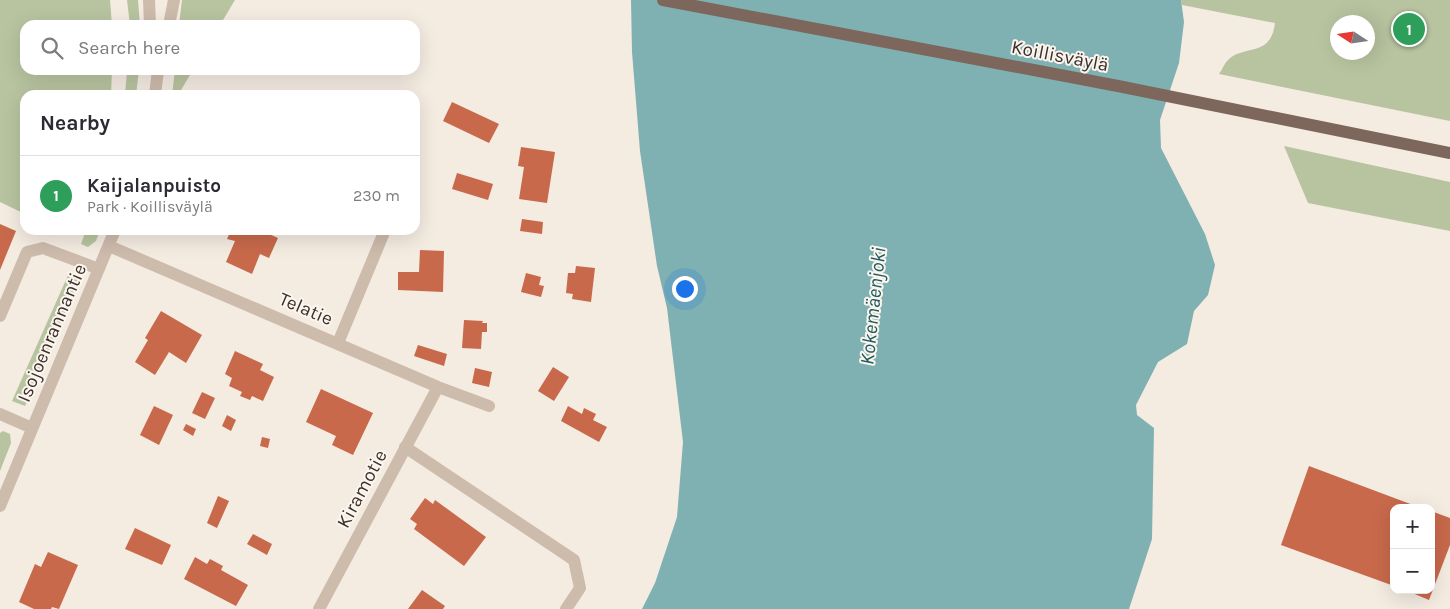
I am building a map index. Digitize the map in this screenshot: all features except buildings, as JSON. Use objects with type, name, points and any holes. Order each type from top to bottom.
[{"type":"main road","name":"Koillisväylä","points":[[663,0],[1118,86],[1450,153]]},
{"type":"street","points":[[149,0],[150,20]]},
{"type":"street","points":[[170,20],[174,0]]},
{"type":"street","points":[[155,90],[157,75]]},
{"type":"street","name":"Isojoenrannantie","points":[[0,506],[113,235]]},
{"type":"street","points":[[338,343],[383,235]]},
{"type":"street","name":"Telatie","points":[[109,246],[438,387],[490,406]]},
{"type":"street","points":[[0,316],[27,252],[44,248],[99,268]]},
{"type":"street","name":"Kiramotie","points":[[319,609],[438,387]]},
{"type":"street","points":[[0,414],[32,428]]},
{"type":"street","points":[[405,448],[574,560],[580,588],[566,609]]},
{"type":"green space","points":[[0,0],[110,0],[112,20],[20,20],[20,75],[112,75],[111,90],[20,90],[20,212],[0,202]]},
{"type":"green space","points":[[127,0],[138,0],[140,20],[129,20]]},
{"type":"green space","points":[[182,0],[235,0],[223,20],[180,20]]},
{"type":"green space","points":[[1181,0],[1450,0],[1450,121],[1219,74],[1234,55],[1263,46],[1272,34],[1275,23],[1182,5]]},
{"type":"green space","points":[[127,75],[138,75],[137,90],[125,90]]},
{"type":"green space","points":[[174,75],[190,75],[181,90],[173,90]]},
{"type":"green space","points":[[1284,146],[1450,182],[1450,231],[1308,203]]},
{"type":"green space","points":[[84,235],[98,235],[96,241],[88,247],[81,244]]},
{"type":"green space","points":[[69,273],[81,276],[25,406],[12,401]]},
{"type":"green space","points":[[3,431],[10,434],[11,443],[0,471],[0,433]]},
{"type":"water","name":"Kokemäenjoki","points":[[631,0],[1181,0],[1184,22],[1179,63],[1160,120],[1161,148],[1205,234],[1215,265],[1208,295],[1194,311],[1187,344],[1158,362],[1136,405],[1137,415],[1154,428],[1152,539],[1129,609],[642,609],[655,583],[677,517],[683,442],[667,308],[657,266],[640,151],[632,52]]},
{"type":"place","name":"Kaijalanpuisto","points":[[1409,29]]}]
